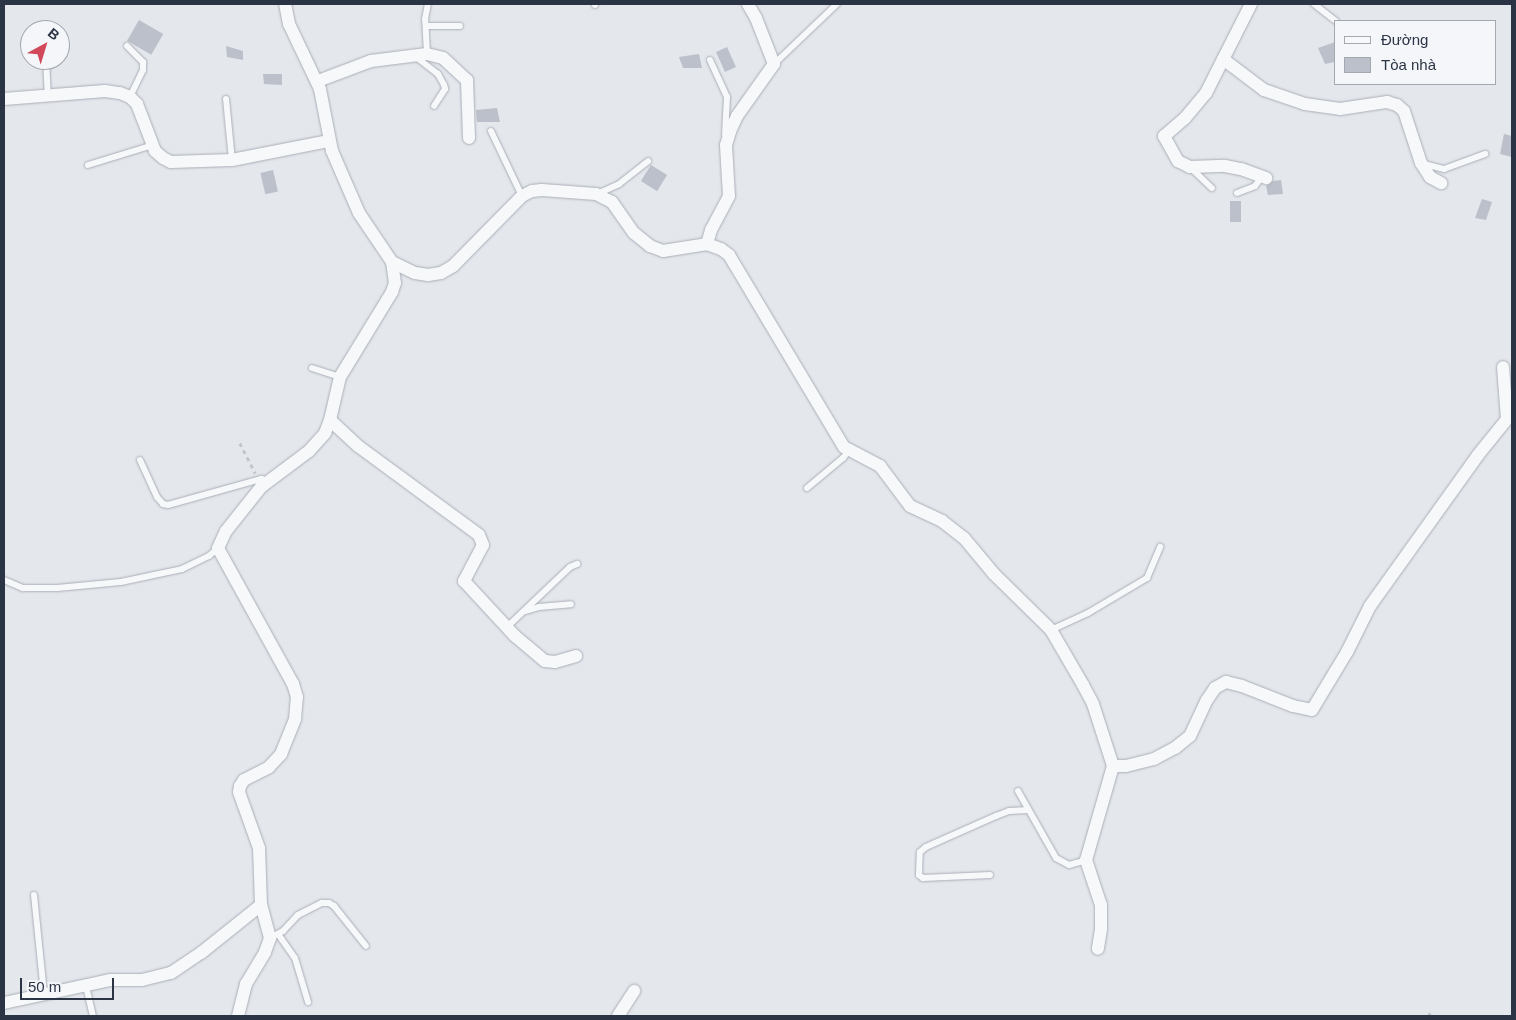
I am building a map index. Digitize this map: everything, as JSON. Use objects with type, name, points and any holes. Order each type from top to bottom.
[{"type":"street","points":[[238,1016],[246,984],[274,936],[261,906],[259,848],[239,792],[240,786],[244,780],[269,767],[281,754],[295,719],[297,697],[293,684],[218,548],[226,531],[264,480],[313,447],[325,433],[340,377],[392,292],[395,273],[392,262],[360,213],[329,141],[318,80],[289,24],[285,4]]},
{"type":"street","points":[[707,244],[711,230],[729,196],[726,145],[737,116],[774,64],[756,18],[748,4]]},
{"type":"street","points":[[1251,4],[1197,106],[1164,136],[1178,161],[1190,168],[1226,166],[1264,177]]},
{"type":"street","points":[[318,80],[371,61],[422,55],[443,58],[467,80],[469,138]]},
{"type":"street","points":[[1223,59],[1264,90],[1305,104],[1340,109],[1387,102],[1397,105],[1404,111],[1421,163],[1430,177],[1441,183]]},
{"type":"street","points":[[4,100],[105,91],[120,93],[130,97],[137,104],[153,145],[163,158],[171,162],[232,160],[329,141]]},
{"type":"street","points":[[392,262],[415,273],[428,275],[441,273],[453,266],[522,196],[532,191],[542,190],[596,194],[612,202],[634,233],[650,246],[663,251],[707,244],[721,249],[729,256],[844,447],[880,466],[910,506],[954,529],[994,574],[1051,630],[1093,704],[1113,766],[1086,860],[1101,905],[1102,929],[1098,949]]},
{"type":"street","points":[[1113,766],[1126,766],[1154,759],[1176,748],[1190,736],[1207,700],[1215,688],[1226,682],[1242,686],[1293,706],[1312,710],[1347,652],[1370,606],[1478,455],[1507,419],[1503,367]]},
{"type":"street","points":[[330,420],[371,457],[479,534],[483,545],[464,581],[507,627],[546,661],[555,662],[576,656]]},
{"type":"street","points":[[4,1003],[110,980],[142,980],[171,972],[201,953],[261,906]]},
{"type":"street","points":[[618,1016],[634,992]]},
{"type":"lane","points":[[428,4],[422,55],[438,74],[445,88],[434,106]]},
{"type":"lane","points":[[774,64],[837,4]]},
{"type":"lane","points":[[1314,4],[1335,20]]},
{"type":"lane","points":[[426,26],[460,26]]},
{"type":"lane","points":[[127,46],[143,62],[143,70],[130,97]]},
{"type":"lane","points":[[710,60],[727,97],[726,145]]},
{"type":"lane","points":[[47,70],[48,96]]},
{"type":"lane","points":[[226,98],[232,160]]},
{"type":"lane","points":[[491,131],[522,196]]},
{"type":"lane","points":[[88,164],[153,145]]},
{"type":"lane","points":[[1421,163],[1444,169],[1485,154]]},
{"type":"lane","points":[[596,194],[619,184],[648,161]]},
{"type":"lane","points":[[1190,168],[1212,188]]},
{"type":"lane","points":[[1237,194],[1255,186],[1264,177]]},
{"type":"lane","points":[[312,368],[340,377]]},
{"type":"lane","points":[[807,488],[843,458],[846,454],[844,447]]},
{"type":"lane","points":[[140,460],[157,497],[163,504],[168,505],[264,480]]},
{"type":"lane","points":[[1051,630],[1088,613],[1146,578],[1160,547]]},
{"type":"lane","points":[[4,580],[23,588],[57,588],[121,582],[182,569],[209,556],[218,548]]},
{"type":"lane","points":[[507,627],[570,566],[577,564]]},
{"type":"lane","points":[[525,611],[539,607],[571,604]]},
{"type":"lane","points":[[1018,791],[1056,858],[1069,865],[1086,860]]},
{"type":"lane","points":[[990,875],[923,878],[919,875],[920,852],[926,847],[996,816],[1009,811],[1028,810]]},
{"type":"lane","points":[[34,895],[44,993]]},
{"type":"lane","points":[[308,1002],[295,958],[274,936],[298,915],[322,903],[334,906],[366,946]]},
{"type":"lane","points":[[86,986],[93,1016]]},
{"type":"path","points":[[240,443],[253,471],[264,480]]},
{"type":"building","points":[[139,20],[163,34],[151,55],[127,41]]},
{"type":"building","points":[[1334,42],[1334,62],[1325,64],[1318,48]]},
{"type":"building","points":[[226,46],[243,51],[243,60],[227,57]]},
{"type":"building","points":[[727,47],[736,67],[725,72],[716,52]]},
{"type":"building","points":[[699,54],[702,68],[683,68],[679,57]]},
{"type":"building","points":[[263,74],[282,74],[282,85],[264,84]]},
{"type":"building","points":[[497,108],[500,122],[477,122],[476,110]]},
{"type":"building","points":[[1504,134],[1512,136],[1512,157],[1500,154]]},
{"type":"building","points":[[651,165],[667,175],[657,191],[641,181]]},
{"type":"building","points":[[273,170],[278,191],[265,194],[260,173]]},
{"type":"building","points":[[1281,180],[1283,194],[1268,195],[1266,186],[1273,181]]},
{"type":"building","points":[[1482,199],[1492,202],[1486,220],[1475,218]]},
{"type":"building","points":[[1230,201],[1241,201],[1241,222],[1230,222]]}]
